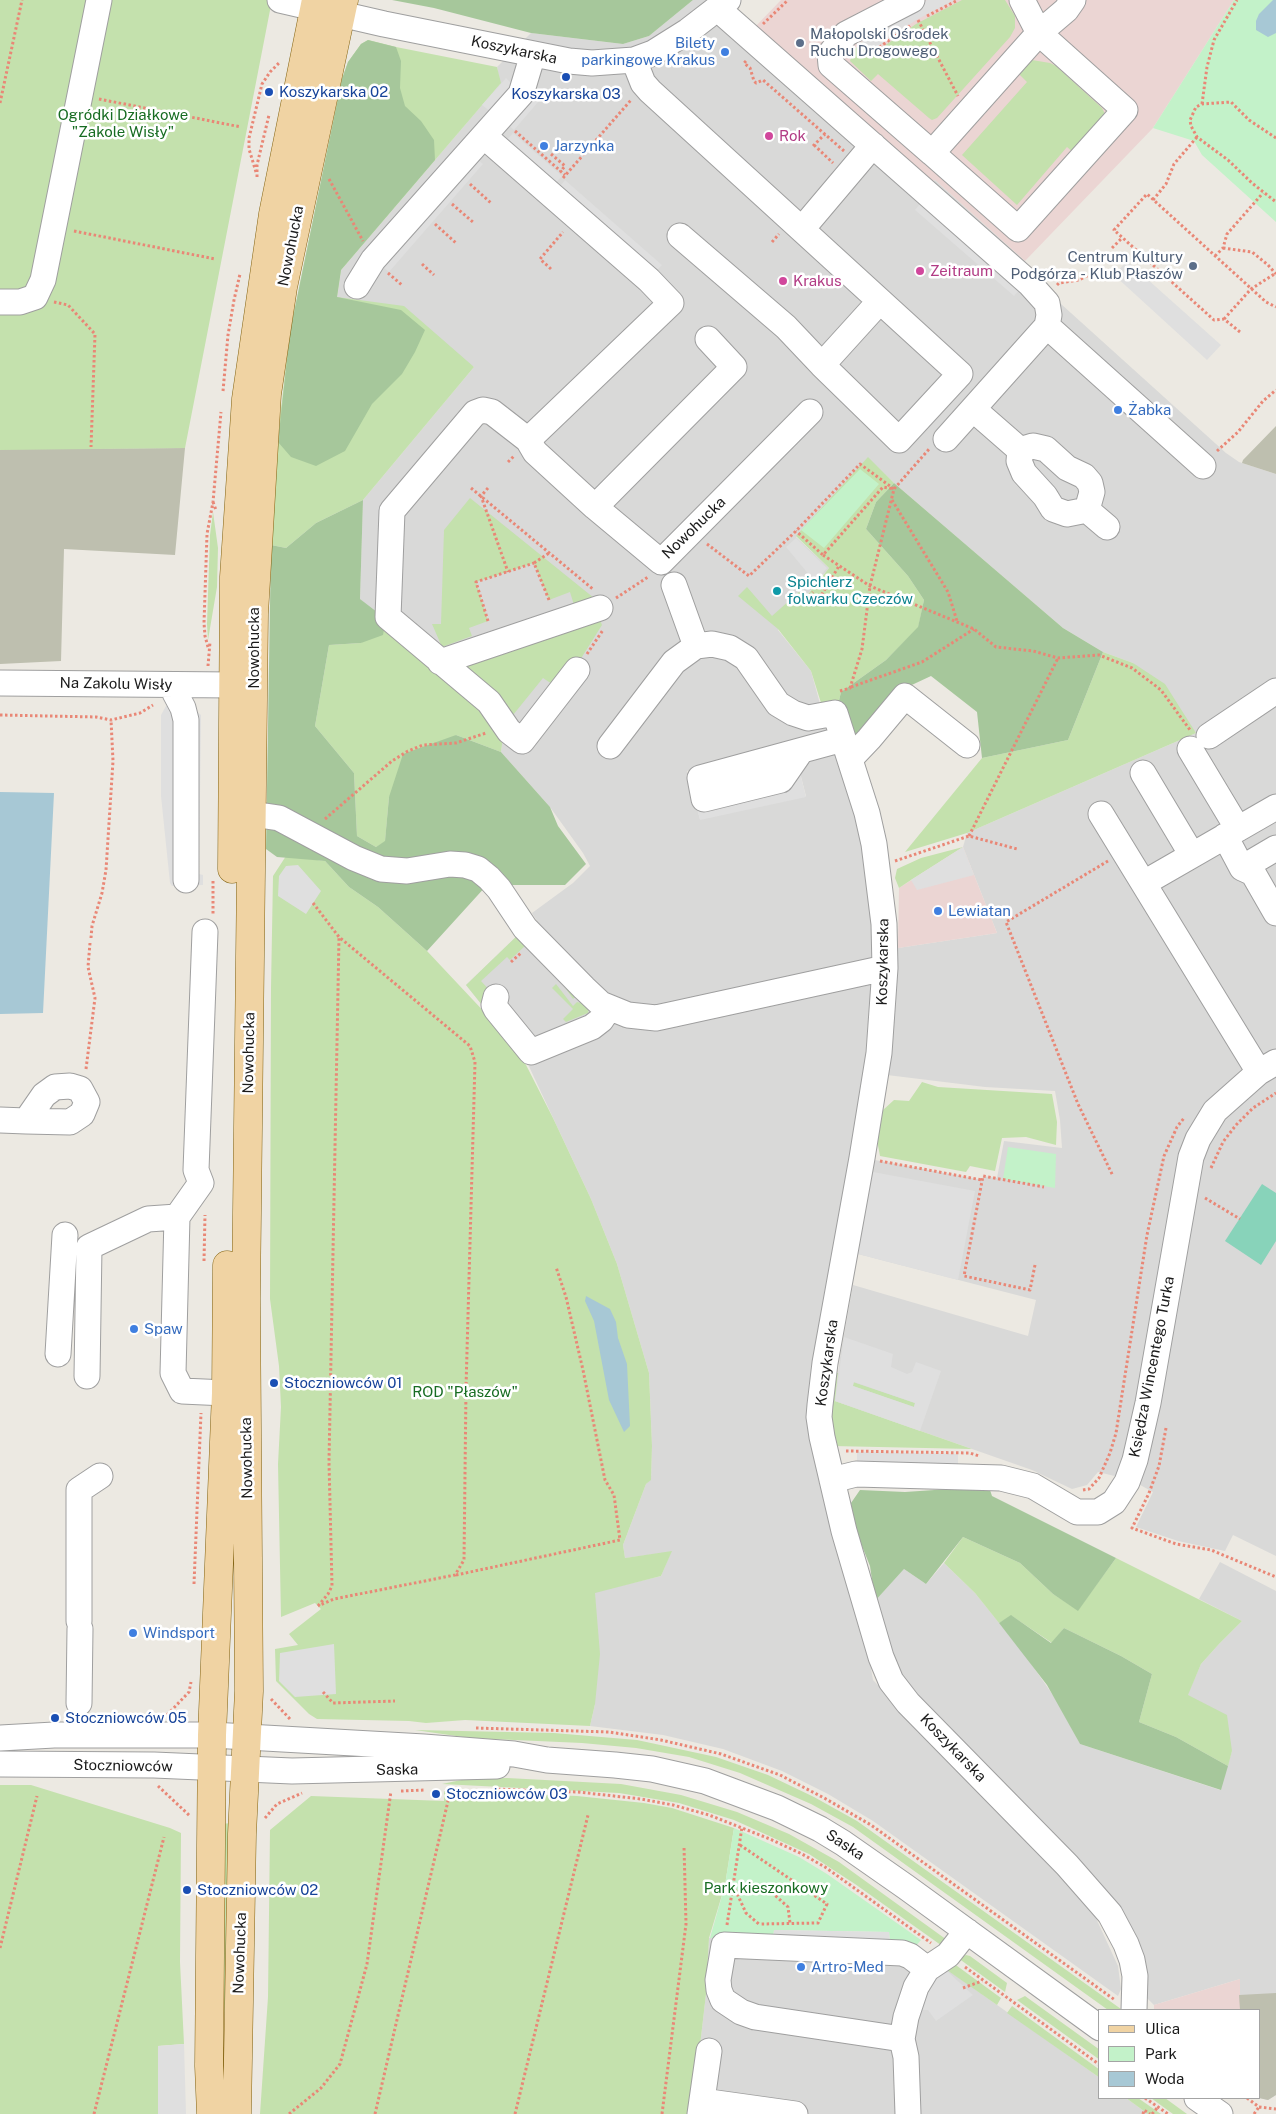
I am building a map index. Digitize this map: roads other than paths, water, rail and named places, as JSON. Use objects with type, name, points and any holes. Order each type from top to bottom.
[{"type":"main road","name":"Nowohucka","points":[[212,2114],[209,2057],[212,1735],[226,1393],[234,577],[246,399],[273,214],[315,4]]},
{"type":"main road","name":"Nowohucka","points":[[237,2114],[242,1834],[248,1737],[249,1550],[246,1298],[254,614],[267,394],[283,287],[342,7]]},
{"type":"street","points":[[0,302],[20,302],[35,297],[43,280],[98,0]]},
{"type":"street","name":"Koszykarska","points":[[280,0],[342,7],[533,54],[592,63],[634,60],[653,53],[669,44],[723,4]]},
{"type":"street","points":[[916,10],[846,34],[830,54],[831,65],[1018,229],[1125,110],[1039,33],[1022,0]]},
{"type":"street","points":[[932,153],[1039,33],[1066,10],[1073,0]]},
{"type":"street","points":[[723,4],[873,145],[1029,283],[1047,314],[1203,466]]},
{"type":"street","points":[[357,286],[373,260],[521,94],[533,54]]},
{"type":"street","points":[[634,60],[643,83],[650,91],[960,374],[899,440],[822,366],[786,327],[680,236]]},
{"type":"street","points":[[484,137],[649,280],[670,303],[528,440]]},
{"type":"street","points":[[802,229],[873,145]]},
{"type":"street","points":[[822,366],[880,301]]},
{"type":"street","points":[[946,439],[973,408],[1047,314]]},
{"type":"street","points":[[595,507],[734,368],[708,340]]},
{"type":"street","points":[[973,408],[1020,450]]},
{"type":"street","name":"Nowohucka","points":[[440,662],[388,617],[392,511],[474,413],[483,410],[492,412],[528,440],[535,452],[595,507],[661,562],[810,412]]},
{"type":"street","points":[[1020,450],[1033,446],[1046,450],[1067,468],[1084,476],[1090,483],[1092,492],[1087,510]]},
{"type":"street","points":[[1020,450],[1019,461],[1024,473],[1045,496],[1053,509],[1067,514],[1087,510]]},
{"type":"street","points":[[1087,510],[1107,527]]},
{"type":"street","points":[[610,746],[674,662],[696,646],[674,585]]},
{"type":"street","points":[[440,662],[600,608]]},
{"type":"street","name":"Koszykarska","points":[[696,646],[712,644],[730,648],[746,658],[778,704],[793,713],[808,718],[837,702],[846,749],[866,813],[878,866],[884,924],[885,968],[879,1053],[825,1363],[819,1417],[844,1531],[881,1657],[891,1681],[908,1702],[1067,1865],[1110,1914],[1132,1960],[1135,1976],[1134,2009]]},
{"type":"street","points":[[440,662],[489,702],[509,731],[522,741],[577,670]]},
{"type":"street","name":"Na Zakolu Wisły","points":[[0,683],[175,689],[233,685]]},
{"type":"street","points":[[175,689],[186,720],[186,880]]},
{"type":"street","points":[[1276,691],[1199,742],[1242,868],[1253,873],[1276,913]]},
{"type":"street","points":[[801,751],[846,749],[869,739],[905,696],[967,745]]},
{"type":"street","points":[[1143,773],[1192,855]]},
{"type":"street","points":[[1144,883],[1276,807]]},
{"type":"street","points":[[252,814],[279,818],[354,858],[381,869],[407,871],[450,864],[464,864],[478,869],[499,888],[525,928],[598,1000],[628,1015],[656,1018],[885,968]]},
{"type":"street","points":[[1101,814],[1144,883],[1268,1067]]},
{"type":"street","points":[[1242,868],[1276,848]]},
{"type":"street","points":[[205,932],[196,1170],[200,1183],[177,1217],[173,1373],[182,1391],[226,1393]]},
{"type":"street","points":[[496,997],[494,1005],[496,1009],[531,1052],[592,1028],[601,1020],[598,1000]]},
{"type":"street","points":[[555,1025],[560,1030],[588,1020],[598,1000]]},
{"type":"street","name":"Księdza Wincentego Turka","points":[[832,1480],[856,1474],[1000,1478],[1033,1486],[1077,1512],[1098,1512],[1114,1502],[1127,1482],[1135,1460],[1148,1403],[1190,1157],[1201,1133],[1215,1111],[1268,1067]]},
{"type":"street","points":[[0,1120],[26,1121],[70,1122],[82,1114],[86,1102],[80,1090],[70,1086],[55,1087],[44,1095],[26,1121]]},
{"type":"street","points":[[87,1376],[89,1247],[148,1219],[177,1217]]},
{"type":"street","points":[[58,1354],[65,1235]]},
{"type":"street","points":[[79,1703],[79,1490],[100,1476]]},
{"type":"street","name":"Stoczniowców","points":[[0,1738],[54,1735],[212,1735],[248,1737]]},
{"type":"street","name":"Saska","points":[[248,1737],[514,1754],[547,1760],[652,1769],[705,1781],[801,1819],[843,1843],[1098,2027]]},
{"type":"street","name":"Saska","points":[[246,1770],[311,1771],[483,1767],[547,1760]]},
{"type":"street","name":"Stoczniowców","points":[[0,1764],[154,1765],[246,1770]]},
{"type":"street","points":[[908,2114],[906,2057],[902,2039],[904,2024],[916,1987],[927,1969],[948,1955],[967,1931]]},
{"type":"street","points":[[902,2039],[755,2017],[731,2007],[723,2000],[718,1980],[724,1945],[765,1935],[902,1953],[910,1956],[927,1969]]},
{"type":"street","points":[[709,2051],[701,2108],[795,2114]]},
{"type":"street","points":[[1198,2099],[1220,2114]]},
{"type":"water","points":[[1273,0],[1276,0],[1276,33],[1268,37],[1256,30],[1256,21],[1259,14]]},
{"type":"water","points":[[0,792],[54,793],[43,1013],[0,1014]]},
{"type":"water","points":[[586,1296],[610,1309],[616,1322],[618,1338],[627,1364],[630,1426],[624,1432],[609,1400],[594,1321],[585,1301]]},
{"type":"place","name":"Małopolski Ośrodek Ruchu Drogowego","points":[[800,43]]},
{"type":"place","name":"Bilety parkingowe Krakus","points":[[725,52]]},
{"type":"place","name":"Koszykarska 03","points":[[566,77]]},
{"type":"place","name":"Koszykarska 02","points":[[269,92]]},
{"type":"place","name":"Rok","points":[[769,136]]},
{"type":"place","name":"Jarzynka","points":[[544,146]]},
{"type":"place","name":"Centrum Kultury Podgórza - Klub Płaszów","points":[[1193,266]]},
{"type":"place","name":"Zeitraum","points":[[920,271]]},
{"type":"place","name":"Krakus","points":[[783,281]]},
{"type":"place","name":"Żabka","points":[[1118,410]]},
{"type":"place","name":"Spichlerz folwarku Czeczów","points":[[777,591]]},
{"type":"place","name":"Lewiatan","points":[[938,911]]},
{"type":"place","name":"Spaw","points":[[134,1329]]},
{"type":"place","name":"Stoczniowców 01","points":[[274,1383]]},
{"type":"place","name":"Windsport","points":[[133,1633]]},
{"type":"place","name":"Stoczniowców 05","points":[[55,1718]]},
{"type":"place","name":"Stoczniowców 03","points":[[436,1794]]},
{"type":"place","name":"Stoczniowców 02","points":[[187,1890]]},
{"type":"place","name":"Artro-Med","points":[[801,1967]]},
{"type":"park label","name":"Ogródki Działkowe \"Zakole Wisły\"","points":[[123,124]]},
{"type":"park label","name":"ROD \"Płaszów\"","points":[[465,1392]]},
{"type":"park label","name":"Park kieszonkowy","points":[[766,1888]]}]
